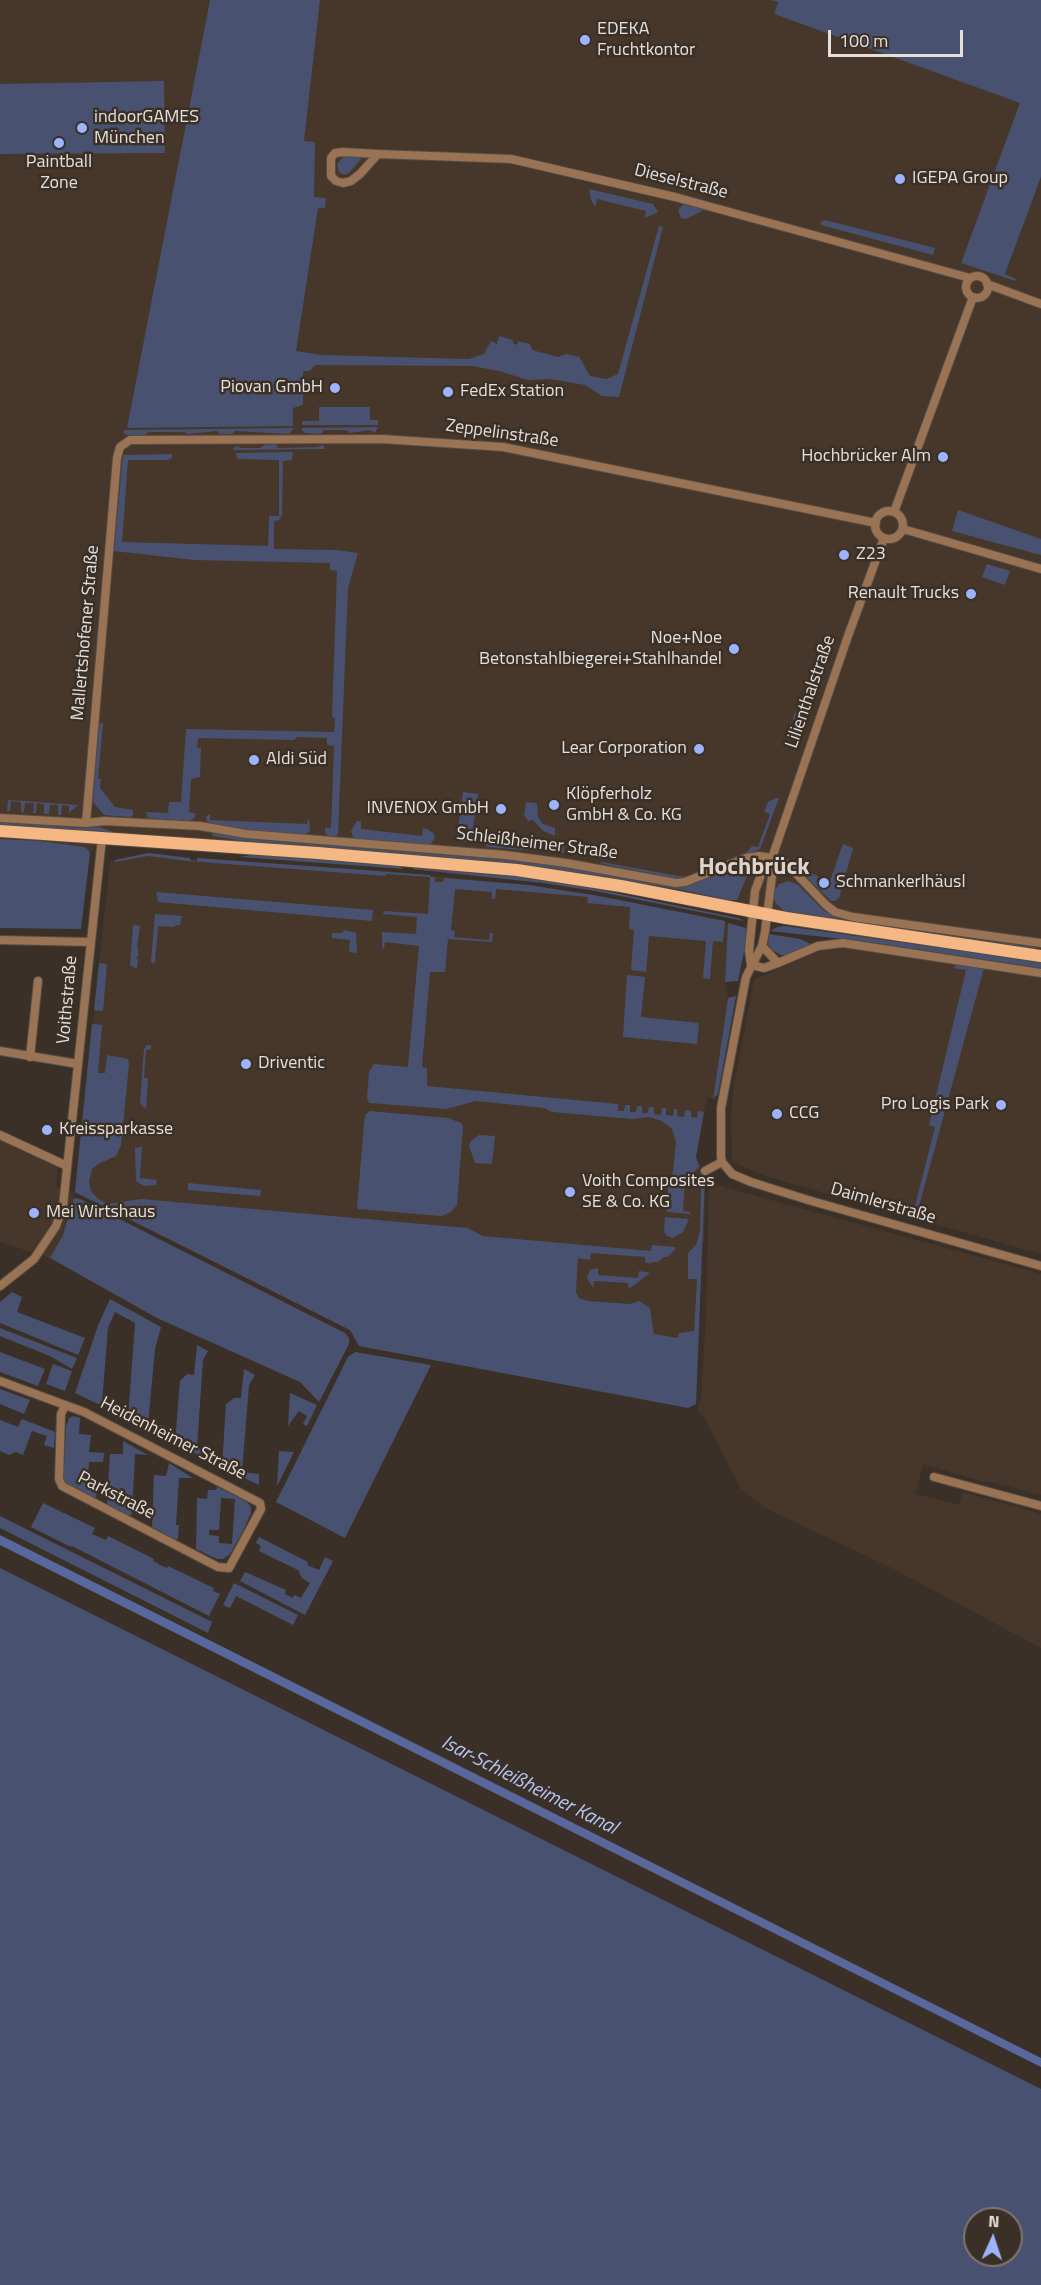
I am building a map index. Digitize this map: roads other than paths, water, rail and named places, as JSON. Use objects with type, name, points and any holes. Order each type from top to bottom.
[{"type":"main road","name":"Schleißheimer Straße","points":[[0,831],[329,854],[517,870],[594,881],[767,914],[1041,956]]},
{"type":"street","name":"Dieselstraße","points":[[378,154],[351,181],[336,181],[330,176],[331,158],[335,153],[378,154],[511,159],[675,197],[970,278]]},
{"type":"street","points":[[987,284],[987,290],[983,296],[973,297],[967,293],[965,287],[970,278],[979,276],[987,284],[1041,304]]},
{"type":"street","points":[[894,512],[973,297]]},
{"type":"street","name":"Zeppelinstraße","points":[[120,447],[130,440],[371,439],[427,440],[502,447],[876,523]]},
{"type":"street","name":"Mallertshofener Straße","points":[[86,823],[117,458],[120,447]]},
{"type":"street","points":[[894,512],[903,521],[903,529],[893,539],[884,538],[878,534],[876,523],[882,513],[894,512]]},
{"type":"street","points":[[903,529],[1041,569]]},
{"type":"street","name":"Lilienthalstraße","points":[[767,914],[772,858],[884,538]]},
{"type":"street","name":"Schleißheimer Straße","points":[[0,818],[200,826],[246,834],[505,855],[566,862],[676,883],[685,882],[746,858],[757,856],[772,858]]},
{"type":"street","name":"Voithstraße","points":[[0,1286],[34,1259],[56,1227],[63,1206],[102,838]]},
{"type":"street","points":[[772,858],[788,865],[835,912],[853,917],[1041,943]]},
{"type":"street","name":"Lilienthalstraße","points":[[752,911],[758,879],[772,858]]},
{"type":"street","points":[[752,911],[749,951],[752,965]]},
{"type":"street","points":[[705,1171],[722,1162],[720,1150],[722,1108],[744,990],[752,965],[762,946],[767,914]]},
{"type":"street","points":[[0,940],[90,942]]},
{"type":"street","points":[[752,965],[764,968],[818,946],[843,943],[1041,973]]},
{"type":"street","points":[[762,946],[780,962]]},
{"type":"street","points":[[30,1057],[38,981]]},
{"type":"street","points":[[0,1051],[78,1064]]},
{"type":"street","points":[[0,1135],[67,1166]]},
{"type":"street","name":"Daimlerstraße","points":[[722,1162],[732,1174],[738,1177],[793,1196],[1041,1266]]},
{"type":"street","name":"Heidenheimer Straße","points":[[0,1381],[93,1417],[260,1503],[261,1509],[229,1568]]},
{"type":"street","name":"Parkstraße","points":[[65,1406],[61,1414],[59,1479],[62,1486],[218,1567],[229,1568]]},
{"type":"street","points":[[934,1477],[1041,1506]]},
{"type":"place","name":"EDEKA Fruchtkontor","points":[[585,40]]},
{"type":"place","name":"indoorGAMES München","points":[[82,128]]},
{"type":"place","name":"Paintball Zone","points":[[59,143]]},
{"type":"place","name":"IGEPA Group","points":[[900,179]]},
{"type":"place","name":"Piovan GmbH","points":[[335,388]]},
{"type":"place","name":"FedEx Station","points":[[448,392]]},
{"type":"place","name":"Hochbrücker Alm","points":[[943,457]]},
{"type":"place","name":"Z23","points":[[844,555]]},
{"type":"place","name":"Renault Trucks","points":[[971,594]]},
{"type":"place","name":"Noe+Noe Betonstahlbiegerei+Stahlhandel","points":[[734,649]]},
{"type":"place","name":"Lear Corporation","points":[[699,749]]},
{"type":"place","name":"Aldi Süd","points":[[254,760]]},
{"type":"place","name":"Klöpferholz GmbH & Co. KG","points":[[554,805]]},
{"type":"place","name":"INVENOX GmbH","points":[[501,809]]},
{"type":"place","name":"Schmankerlhäusl","points":[[824,883]]},
{"type":"place","name":"Driventic","points":[[246,1064]]},
{"type":"place","name":"Pro Logis Park","points":[[1001,1105]]},
{"type":"place","name":"CCG","points":[[777,1114]]},
{"type":"place","name":"Kreissparkasse","points":[[47,1130]]},
{"type":"place","name":"Voith Composites SE & Co. KG","points":[[570,1192]]},
{"type":"place","name":"Mei Wirtshaus","points":[[34,1213]]},
{"type":"district","name":"Hochbrück","points":[[754,868]]},
{"type":"water label","name":"Isar-Schleißheimer Kanal","points":[[529,1786]]}]
